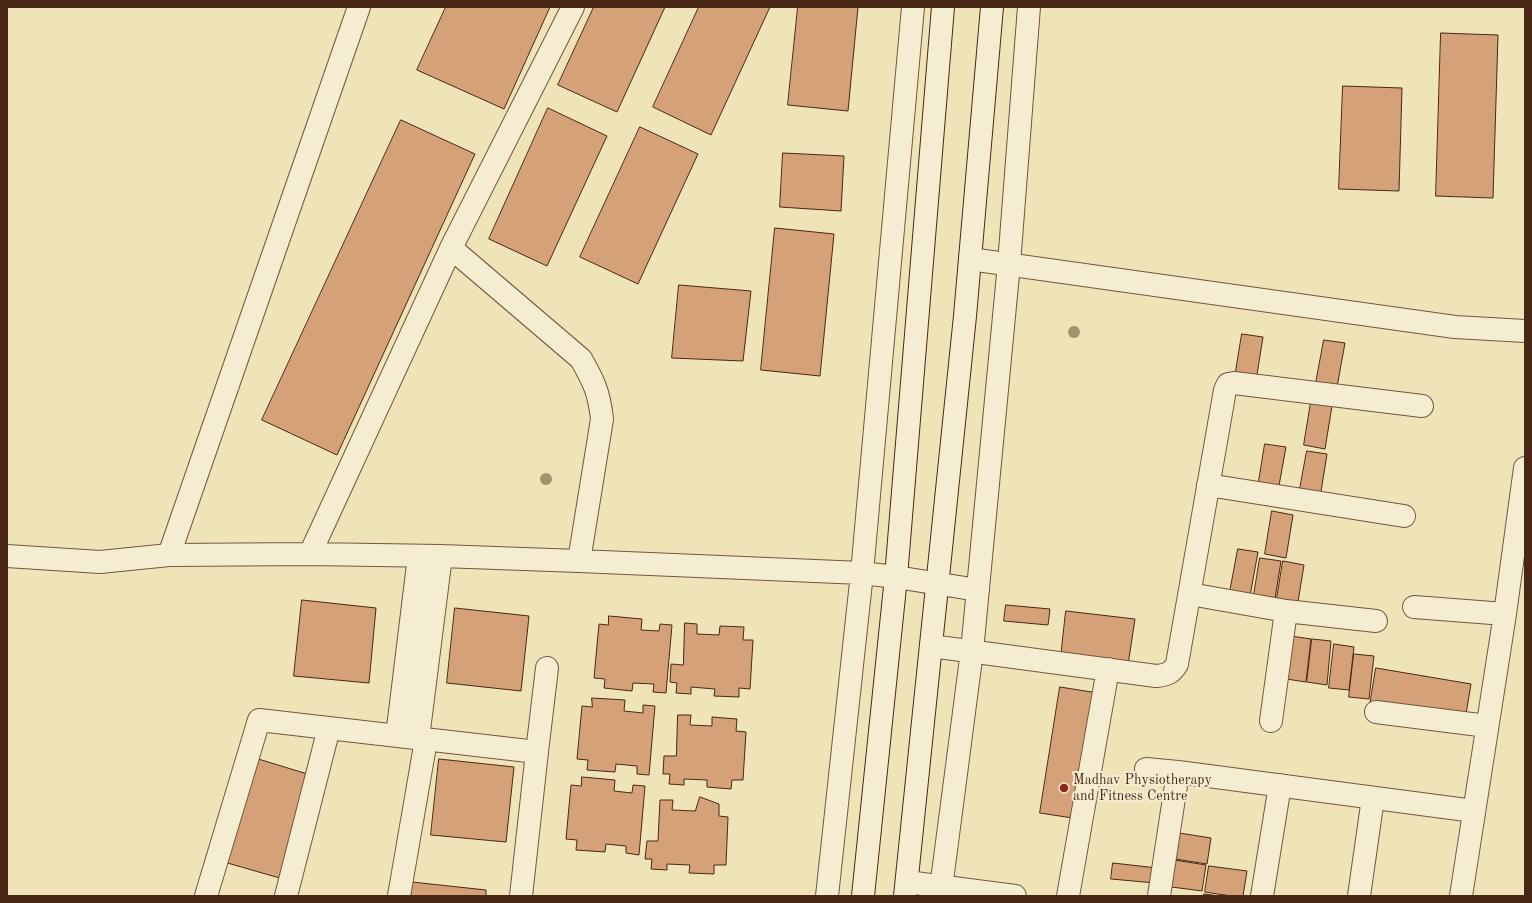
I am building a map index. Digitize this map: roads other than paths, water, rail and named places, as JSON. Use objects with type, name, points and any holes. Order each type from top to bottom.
[{"type":"street","points":[[169,555],[359,7]]},
{"type":"street","points":[[310,554],[450,248],[573,7]]},
{"type":"street","points":[[827,896],[862,573],[913,7]]},
{"type":"street","points":[[863,896],[896,577],[943,7]]},
{"type":"street","points":[[992,7],[970,259],[906,889],[1016,896]]},
{"type":"street","points":[[941,891],[972,651],[1009,264],[1029,7]]},
{"type":"street","points":[[450,248],[581,359],[593,379],[600,398],[602,419],[579,560]]},
{"type":"street","points":[[970,259],[1455,327],[1525,331]]},
{"type":"street","points":[[931,646],[1156,676],[1172,672],[1177,664],[1225,390],[1228,384],[1230,383],[1422,406]]},
{"type":"street","points":[[1461,896],[1505,614],[1525,468]]},
{"type":"street","points":[[1208,485],[1404,516]]},
{"type":"street","points":[[7,556],[100,562],[169,555],[310,554],[579,560],[862,573],[978,590]]},
{"type":"street","points":[[413,738],[410,626],[419,556]]},
{"type":"street","points":[[399,896],[413,738],[432,627],[441,556]]},
{"type":"street","points":[[1190,594],[1286,612],[1376,621]]},
{"type":"street","points":[[1414,607],[1505,614]]},
{"type":"street","points":[[1271,720],[1286,612]]},
{"type":"street","points":[[521,896],[536,752],[547,668]]},
{"type":"street","points":[[1068,896],[1108,669]]},
{"type":"street","points":[[1376,712],[1487,726]]},
{"type":"street","points":[[206,896],[259,720],[536,752]]},
{"type":"street","points":[[286,896],[329,728]]},
{"type":"street","points":[[1146,769],[1474,811]]},
{"type":"street","points":[[1159,896],[1178,772]]},
{"type":"street","points":[[1262,896],[1280,785]]},
{"type":"street","points":[[1359,896],[1373,798]]},
{"type":"place","name":"Madhav Physiotherapy and Fitness Centre","points":[[1064,788]]}]
